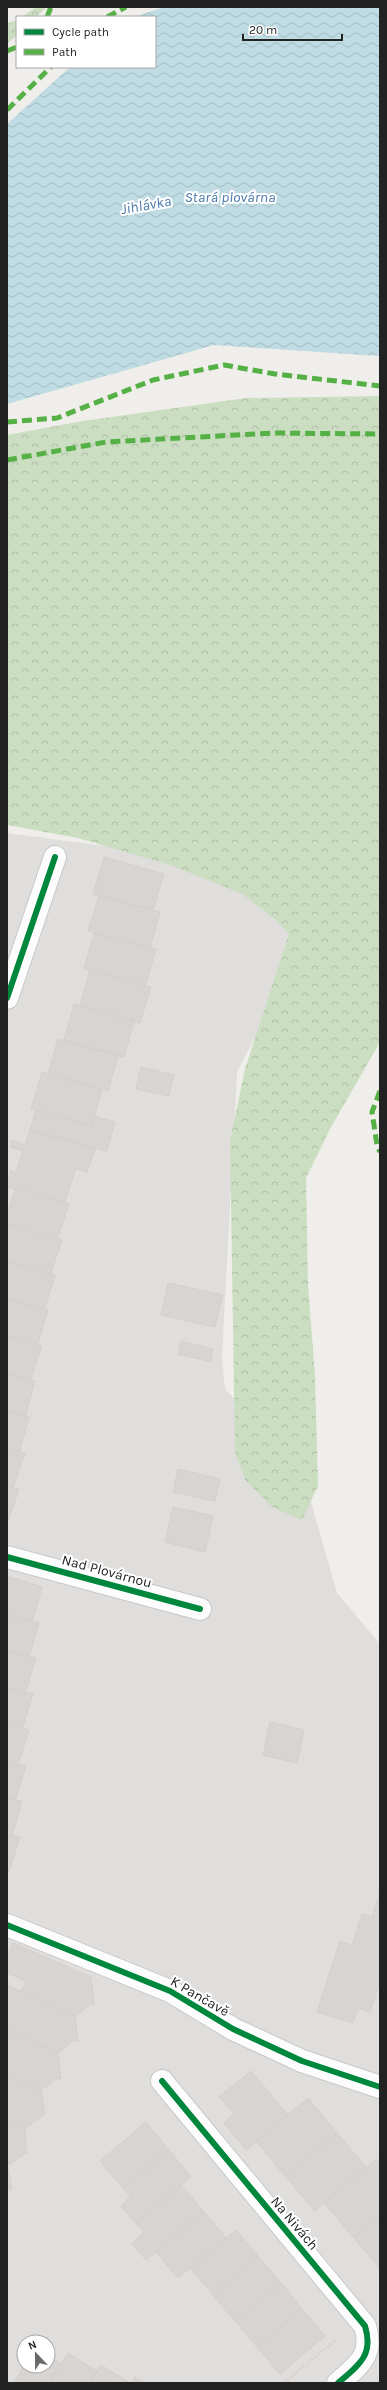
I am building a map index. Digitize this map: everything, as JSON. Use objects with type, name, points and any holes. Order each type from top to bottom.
[{"type":"street","points":[[7,998],[55,857]]},
{"type":"street","name":"Nad Plovárnou","points":[[7,1557],[200,1609]]},
{"type":"street","name":"K Pančavě","points":[[7,1925],[170,1991],[233,2029],[302,2061],[380,2088]]},
{"type":"street","name":"Na Nivách","points":[[162,2081],[375,2339],[365,2356],[338,2383]]},
{"type":"path","points":[[284,2383],[360,2320]]},
{"type":"shaded area","points":[[7,833],[195,858],[323,908],[237,1072],[222,1358],[225,1389],[303,1474],[337,1593],[380,1644],[380,2383],[7,2383]]},
{"type":"green space","points":[[36,7],[47,7],[37,16],[23,16]]},
{"type":"green space","points":[[16,20],[16,36],[7,44],[7,23]]},
{"type":"green space","points":[[380,396],[380,1042],[330,1129],[306,1178],[308,1284],[315,1376],[318,1486],[302,1520],[272,1507],[245,1480],[235,1452],[230,1141],[245,1069],[289,934],[277,921],[242,894],[173,866],[78,838],[7,825],[7,435],[83,421],[246,398]]},
{"type":"water","name":"Stará plovárna","points":[[164,7],[380,7],[380,356],[214,345],[7,404],[7,124],[69,68],[156,68],[156,16],[137,16]]},
{"type":"building","points":[[104,857],[164,874],[153,910],[93,894]]},
{"type":"building","points":[[99,896],[160,912],[150,948],[88,931]]},
{"type":"building","points":[[94,933],[156,949],[145,986],[84,969]]},
{"type":"building","points":[[90,970],[151,987],[140,1023],[80,1006]]},
{"type":"building","points":[[74,1004],[134,1021],[124,1057],[64,1040]]},
{"type":"building","points":[[58,1039],[118,1056],[108,1091],[48,1074]]},
{"type":"building","points":[[141,1067],[174,1075],[169,1096],[136,1089]]},
{"type":"building","points":[[42,1072],[102,1090],[91,1126],[31,1109]]},
{"type":"building","points":[[36,1110],[91,1126],[94,1116],[115,1122],[107,1151],[30,1130]]},
{"type":"building","points":[[30,1130],[95,1149],[87,1172],[76,1168],[64,1204],[7,1187],[11,1171],[16,1173],[23,1151],[10,1147],[12,1140],[25,1145]]},
{"type":"building","points":[[16,1188],[69,1204],[57,1240],[7,1225],[7,1208],[9,1208]]},
{"type":"building","points":[[8,1224],[62,1240],[50,1275],[7,1261]]},
{"type":"building","points":[[7,1261],[55,1275],[44,1311],[7,1299]]},
{"type":"building","points":[[168,1283],[223,1295],[215,1327],[161,1315]]},
{"type":"building","points":[[7,1299],[48,1310],[37,1346],[7,1336]]},
{"type":"building","points":[[7,1336],[42,1346],[30,1381],[7,1373]]},
{"type":"building","points":[[181,1341],[213,1349],[211,1362],[178,1354]]},
{"type":"building","points":[[7,1373],[35,1381],[25,1417],[7,1411]]},
{"type":"building","points":[[7,1411],[29,1417],[19,1453],[7,1449]]},
{"type":"building","points":[[7,1449],[25,1453],[13,1488],[7,1486]]},
{"type":"building","points":[[178,1469],[220,1479],[215,1501],[173,1492]]},
{"type":"building","points":[[7,1486],[19,1489],[7,1524]]},
{"type":"building","points":[[173,1507],[213,1516],[205,1552],[165,1542]]},
{"type":"building","points":[[7,1576],[42,1587],[32,1623],[7,1615]]},
{"type":"building","points":[[7,1615],[39,1623],[29,1658],[7,1651]]},
{"type":"building","points":[[7,1651],[36,1658],[25,1694],[7,1688]]},
{"type":"building","points":[[7,1688],[33,1694],[22,1729],[7,1724]]},
{"type":"building","points":[[270,1722],[304,1730],[297,1763],[263,1755]]},
{"type":"building","points":[[7,1724],[29,1730],[18,1765],[7,1762]]},
{"type":"building","points":[[7,1762],[26,1766],[15,1802],[7,1799]]},
{"type":"building","points":[[7,1799],[22,1801],[12,1836],[7,1834]]},
{"type":"building","points":[[7,1834],[20,1837],[8,1874],[7,1874]]},
{"type":"building","points":[[380,1892],[380,1981],[370,2012],[358,2008],[353,2023],[317,2012],[340,1941],[352,1945],[362,1914],[372,1917]]},
{"type":"building","points":[[13,1943],[91,1977],[94,2005],[91,2004],[75,2016],[21,1993],[26,1981],[7,1973],[7,1957]]},
{"type":"building","points":[[7,1985],[75,2016],[78,2042],[74,2040],[58,2053],[7,2030],[10,2018],[7,2017]]},
{"type":"building","points":[[7,2030],[58,2053],[61,2079],[58,2078],[41,2090],[7,2075]]},
{"type":"building","points":[[251,2071],[288,2115],[246,2150],[224,2123],[234,2114],[219,2097]]},
{"type":"building","points":[[7,2075],[41,2090],[45,2114],[25,2128],[7,2119]]},
{"type":"building","points":[[308,2098],[337,2133],[285,2176],[256,2141]]},
{"type":"building","points":[[7,2119],[25,2128],[26,2151],[28,2152],[8,2165]]},
{"type":"building","points":[[146,2122],[169,2150],[123,2188],[100,2161]]},
{"type":"building","points":[[337,2133],[366,2167],[315,2211],[285,2176]]},
{"type":"building","points":[[169,2150],[191,2177],[136,2223],[121,2206],[131,2197],[123,2188]]},
{"type":"building","points":[[376,2159],[380,2164],[380,2216],[354,2238],[324,2203]]},
{"type":"building","points":[[7,2164],[12,2188],[11,2190],[7,2190]]},
{"type":"building","points":[[181,2185],[204,2212],[146,2260],[132,2243],[144,2232],[136,2223]]},
{"type":"building","points":[[204,2212],[226,2238],[178,2278],[156,2252]]},
{"type":"building","points":[[380,2216],[380,2268],[354,2238]]},
{"type":"building","points":[[236,2230],[258,2256],[213,2295],[190,2268]]},
{"type":"building","points":[[258,2256],[281,2283],[235,2321],[213,2295]]},
{"type":"building","points":[[281,2283],[302,2309],[257,2347],[235,2321]]},
{"type":"building","points":[[302,2309],[325,2336],[280,2374],[257,2347]]},
{"type":"building","points":[[68,2353],[97,2371],[90,2383],[49,2383]]},
{"type":"building","points":[[56,2361],[61,2364],[56,2372]]},
{"type":"building","points":[[101,2365],[130,2383],[90,2383]]},
{"type":"building","points":[[19,2374],[55,2374],[49,2383],[14,2383]]},
{"type":"building","points":[[135,2377],[144,2383],[131,2383]]},
{"type":"marked path","points":[[47,16],[51,7]]},
{"type":"marked path","points":[[109,16],[126,7]]},
{"type":"marked path","points":[[7,51],[16,47]]},
{"type":"marked path","points":[[7,110],[50,68]]},
{"type":"marked path","points":[[7,422],[57,418],[153,380],[224,365],[275,374],[380,386]]},
{"type":"marked path","points":[[7,460],[106,442],[274,433],[380,434]]},
{"type":"marked path","points":[[380,1091],[372,1112],[377,1145],[380,1152]]},
{"type":"cycle path","points":[[7,998],[55,857]]},
{"type":"cycle path","points":[[7,1557],[200,1609]]},
{"type":"cycle path","points":[[7,1925],[170,1991],[233,2029],[302,2061],[380,2087]]},
{"type":"cycle path","points":[[162,2081],[365,2326],[368,2345],[363,2359],[338,2383]]},
{"type":"water label","name":"Jihlávka","points":[[146,205]]}]
